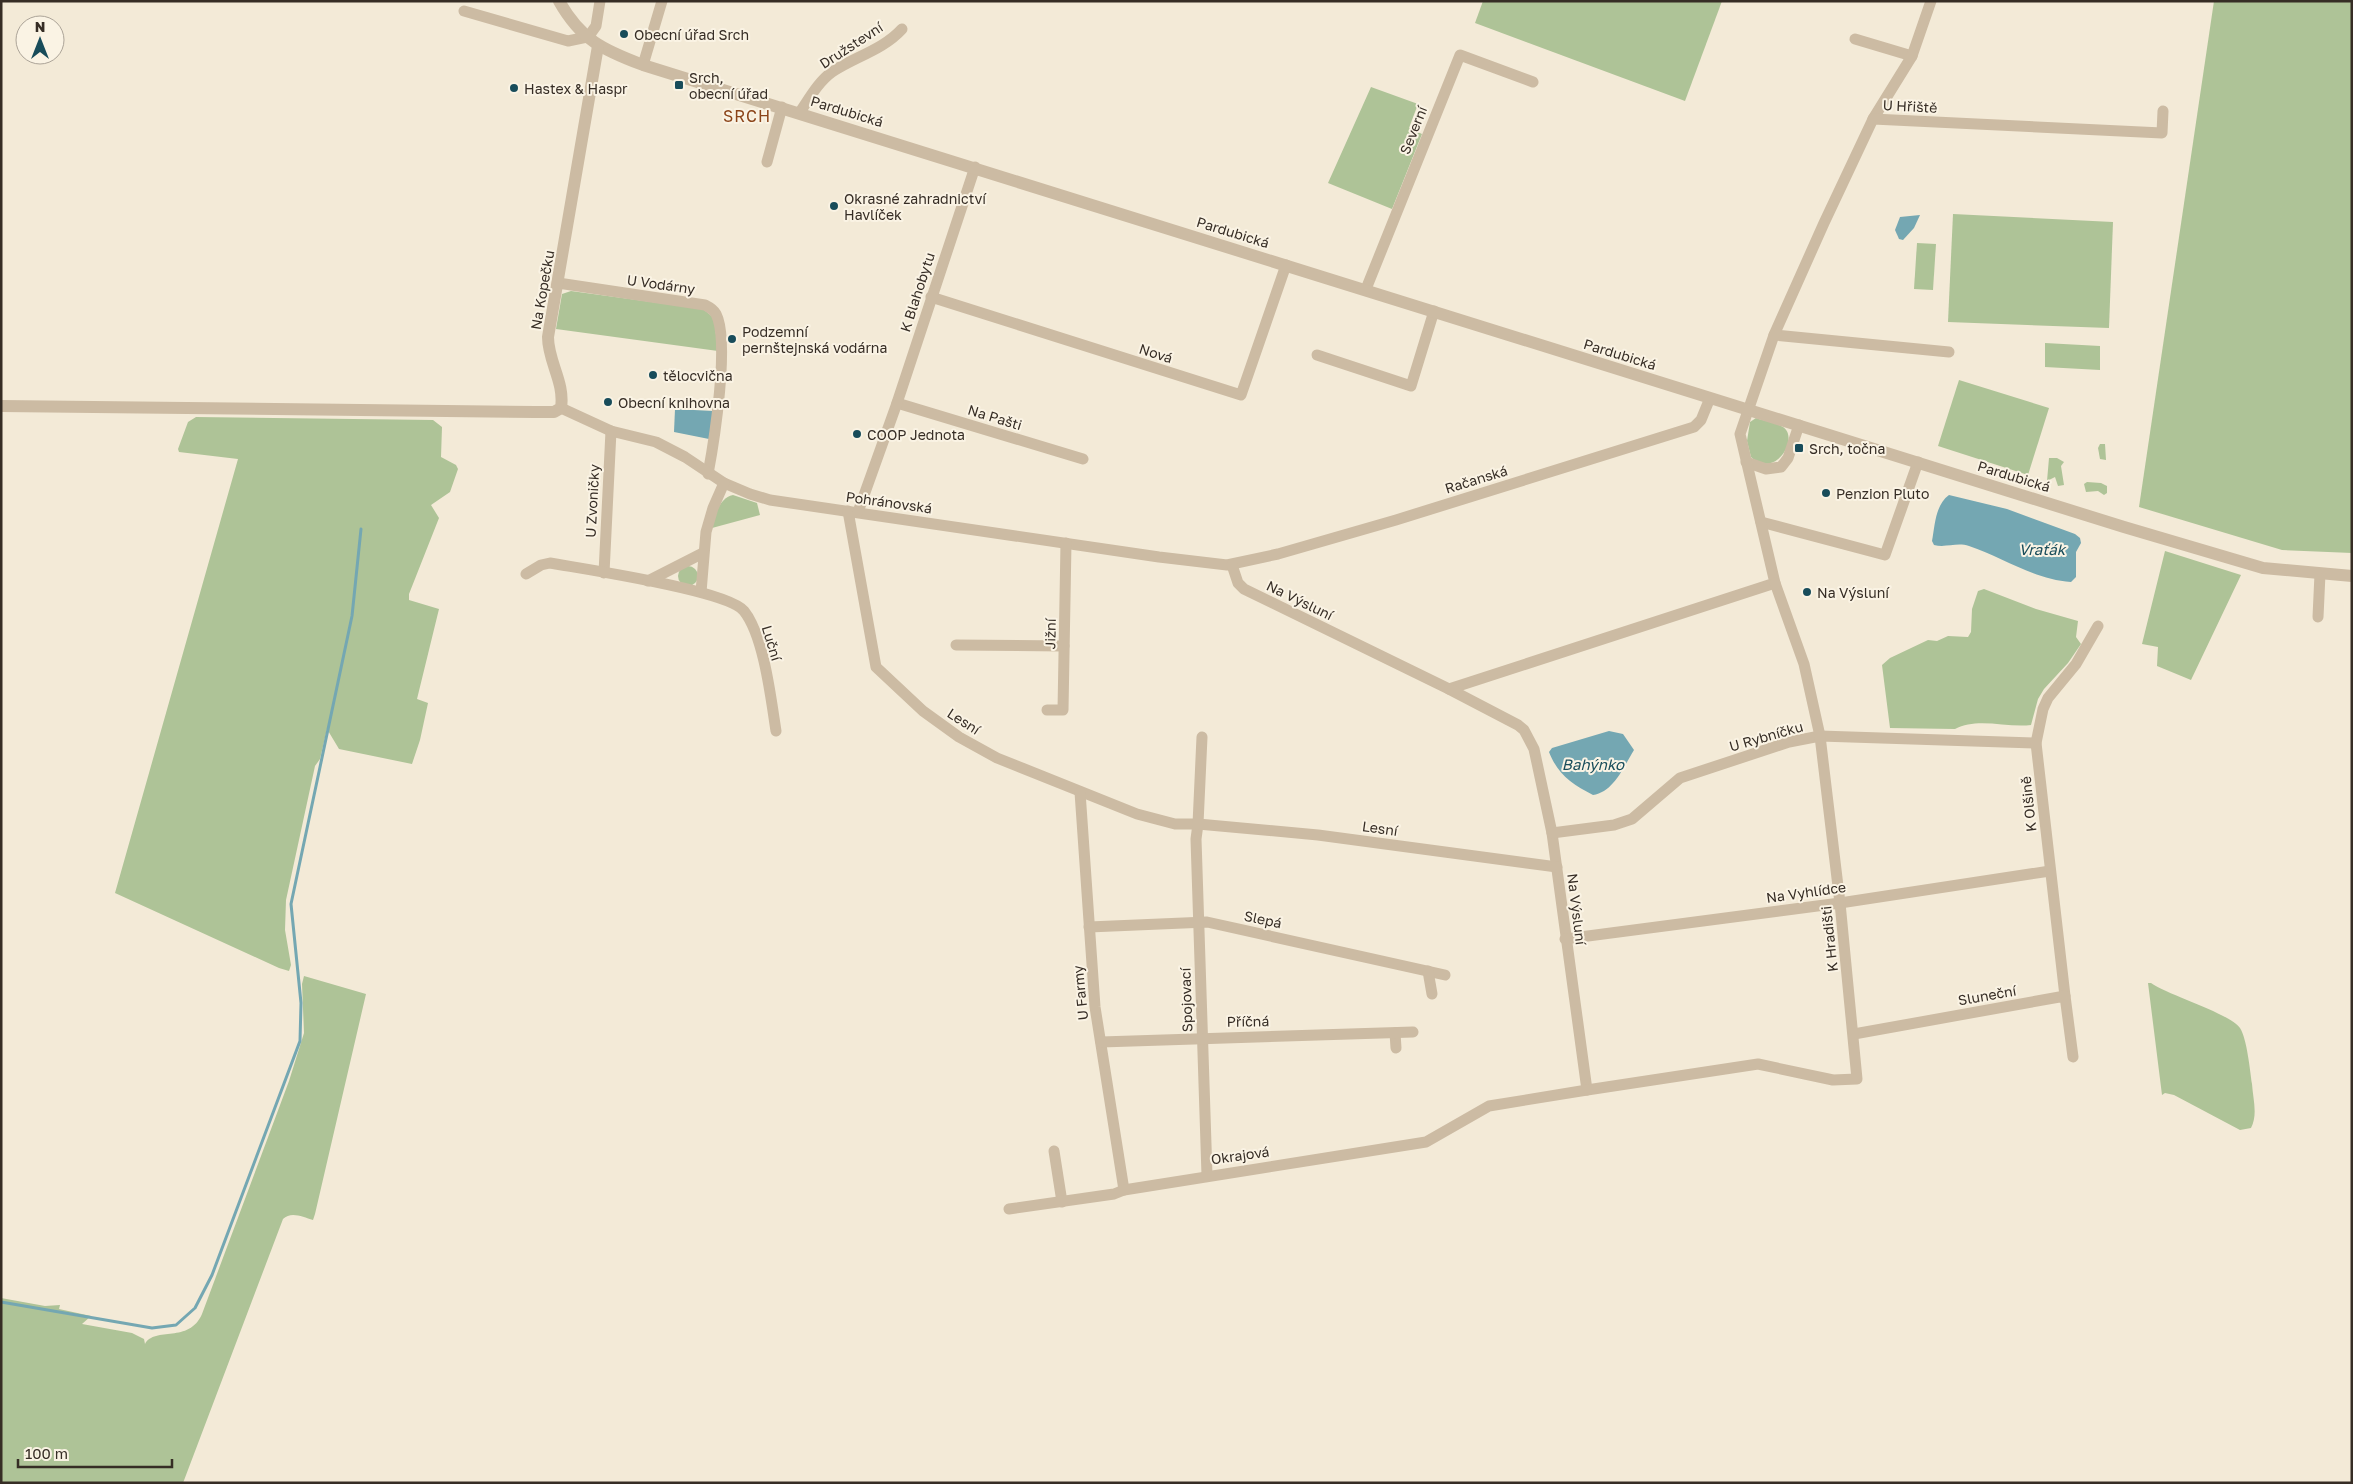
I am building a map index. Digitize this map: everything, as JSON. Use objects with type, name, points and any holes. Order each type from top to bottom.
[{"type":"street","name":"Pardubická","points":[[559,1],[569,18],[598,46],[644,64],[2101,520],[2264,568],[2352,576]]},
{"type":"street","points":[[464,11],[563,40],[587,37],[596,26],[600,1]]},
{"type":"street","points":[[644,64],[662,1]]},
{"type":"street","points":[[1873,119],[1912,56],[1931,1]]},
{"type":"street","name":"Družstevní","points":[[800,112],[812,94],[831,73],[877,48],[902,29]]},
{"type":"street","points":[[1855,39],[1912,56]]},
{"type":"street","name":"Na Kopečku","points":[[561,408],[562,386],[548,347],[598,46]]},
{"type":"street","name":"Severní","points":[[1366,289],[1460,55],[1533,82]]},
{"type":"street","points":[[767,162],[782,107]]},
{"type":"street","name":"U Hřiště","points":[[1747,410],[1752,402],[1774,335],[1824,222],[1873,119],[2162,132],[2163,111]]},
{"type":"street","name":"K Blahobytu","points":[[853,511],[897,403],[975,167]]},
{"type":"street","name":"Nová","points":[[931,297],[1241,395],[1286,265]]},
{"type":"street","name":"U Vodárny","points":[[558,283],[704,305],[716,313],[720,326],[721,368],[708,474]]},
{"type":"street","points":[[1317,355],[1411,386],[1434,311]]},
{"type":"street","points":[[1774,335],[1948,352]]},
{"type":"street","name":"Račanská","points":[[1232,564],[1278,554],[1387,522],[1694,427],[1702,420],[1710,398]]},
{"type":"street","name":"Na Pašti","points":[[897,403],[1083,459]]},
{"type":"street","points":[[1,406],[547,412],[561,408]]},
{"type":"street","name":"Pohránovská","points":[[561,408],[610,431],[640,437],[665,446],[724,483],[770,500],[1200,563],[1232,564]]},
{"type":"street","points":[[1747,410],[1740,437],[1775,583],[1804,664],[1820,736]]},
{"type":"street","points":[[1746,462],[1766,469],[1781,467],[1788,458],[1799,425]]},
{"type":"street","name":"U Zvoničky","points":[[604,573],[610,431]]},
{"type":"street","points":[[1761,522],[1885,555],[1918,462]]},
{"type":"street","points":[[526,574],[541,565],[550,563],[701,592],[703,553],[708,520],[724,483]]},
{"type":"street","name":"Lesní","points":[[853,511],[876,667],[923,711],[959,738],[997,758],[1137,814],[1175,824],[1198,824],[1318,835],[1557,866]]},
{"type":"street","name":"Jižní","points":[[1047,710],[1063,710],[1066,543]]},
{"type":"street","points":[[648,581],[703,553]]},
{"type":"street","name":"Na Výsluní","points":[[1232,564],[1238,584],[1244,589],[1449,689],[1524,730],[1534,748],[1552,833],[1587,1090]]},
{"type":"street","points":[[2318,617],[2320,574]]},
{"type":"street","points":[[1449,689],[1775,583]]},
{"type":"street","name":"Luční","points":[[701,592],[736,604],[744,611],[758,639],[770,689],[776,732]]},
{"type":"street","name":"K Olšině","points":[[2065,996],[2036,743],[2043,710],[2048,698],[2076,664],[2098,626]]},
{"type":"street","points":[[956,645],[1064,646]]},
{"type":"street","name":"U Rybníčku","points":[[1552,833],[1614,825],[1632,819],[1680,778],[1789,742],[1820,736],[2036,743]]},
{"type":"street","name":"K Hradišti","points":[[1587,1090],[1758,1064],[1833,1080],[1858,1079],[1820,736]]},
{"type":"street","points":[[1198,824],[1202,737]]},
{"type":"street","name":"U Farmy","points":[[1080,792],[1095,1007],[1124,1190]]},
{"type":"street","name":"Spojovací","points":[[1198,824],[1196,839],[1208,1175]]},
{"type":"street","name":"Na Vyhlídce","points":[[1565,939],[1840,903],[2050,871]]},
{"type":"street","name":"Slepá","points":[[1089,927],[1207,922],[1444,975]]},
{"type":"street","points":[[1428,971],[1432,994]]},
{"type":"street","points":[[2065,996],[2073,1057]]},
{"type":"street","name":"Sluneční","points":[[1854,1034],[2065,996]]},
{"type":"street","points":[[1395,1032],[1396,1048]]},
{"type":"street","name":"Příčná","points":[[1101,1042],[1413,1032]]},
{"type":"street","name":"Okrajová","points":[[1009,1209],[1114,1194],[1124,1190],[1208,1175],[1426,1142],[1489,1106],[1587,1090]]},
{"type":"street","points":[[1054,1151],[1062,1202]]},
{"type":"green space","points":[[1483,1],[1722,1],[1685,101],[1475,23]]},
{"type":"green space","points":[[2214,1],[2352,1],[2352,553],[2282,550],[2139,507]]},
{"type":"green space","points":[[1371,87],[1418,104],[1409,128],[1422,134],[1392,209],[1328,183]]},
{"type":"green space","points":[[1953,214],[2113,222],[2109,328],[1948,322]]},
{"type":"green space","points":[[1917,243],[1936,244],[1933,290],[1914,289]]},
{"type":"green space","points":[[571,291],[703,309],[714,318],[718,351],[556,329],[562,294]]},
{"type":"green space","points":[[2045,343],[2100,346],[2100,370],[2045,367]]},
{"type":"green space","points":[[1959,380],[2049,408],[2028,475],[1938,446]]},
{"type":"green space","points":[[196,417],[433,420],[442,427],[441,457],[456,465],[458,469],[450,492],[431,505],[439,518],[409,594],[409,600],[439,609],[417,699],[428,703],[420,740],[412,764],[339,749],[327,729],[320,759],[315,766],[286,900],[285,930],[291,965],[289,971],[115,893],[238,459],[179,452],[178,449],[188,422]]},
{"type":"green space","points":[[1756,418],[1780,425],[1787,432],[1789,440],[1787,447],[1776,461],[1769,464],[1760,463],[1751,457],[1747,441],[1750,422]]},
{"type":"green space","points":[[2100,444],[2105,444],[2106,460],[2100,459],[2098,448]]},
{"type":"green space","points":[[2049,458],[2057,458],[2064,462],[2061,466],[2064,485],[2058,486],[2055,477],[2047,481]]},
{"type":"green space","points":[[2087,482],[2101,483],[2107,486],[2107,493],[2104,495],[2098,491],[2086,492],[2084,484]]},
{"type":"green space","points":[[733,495],[757,503],[760,515],[712,528],[721,503]]},
{"type":"green space","points":[[2165,551],[2241,575],[2191,680],[2157,666],[2158,647],[2142,644]]},
{"type":"green space","points":[[688,566],[695,569],[698,576],[695,583],[688,586],[681,583],[678,576],[681,569]]},
{"type":"green space","points":[[1984,589],[2036,609],[2078,621],[2076,637],[2081,644],[2068,663],[2044,689],[2038,699],[2031,725],[1982,723],[1955,729],[1890,728],[1882,665],[1890,658],[1928,640],[1937,641],[1948,636],[1968,637],[1971,632],[1972,609],[1978,591]]},
{"type":"green space","points":[[304,976],[366,994],[315,1214],[313,1220],[293,1215],[283,1219],[183,1483],[1,1483],[1,1298],[45,1306],[60,1305],[59,1309],[91,1316],[82,1324],[132,1333],[144,1339],[145,1344],[156,1336],[181,1332],[189,1329],[196,1323],[202,1314],[289,1081],[304,1033],[302,984]]},
{"type":"green space","points":[[2148,983],[2224,1016],[2240,1028],[2246,1047],[2254,1101],[2255,1112],[2251,1128],[2240,1130],[2174,1095],[2165,1093],[2162,1095]]},
{"type":"water","points":[[1920,215],[1914,228],[1903,240],[1899,239],[1895,230],[1900,217]]},
{"type":"water","points":[[675,409],[713,411],[709,439],[674,432]]},
{"type":"water","name":"Vraťák","points":[[1949,495],[2007,509],[2075,534],[2080,538],[2081,543],[2076,552],[2076,577],[2071,582],[2057,580],[2031,573],[1969,546],[1934,545],[1932,541],[1936,516],[1944,499]]},
{"type":"water","name":"Bahýnko","points":[[1609,731],[1623,734],[1634,750],[1613,784],[1600,793],[1593,795],[1566,778],[1557,767],[1549,752],[1552,748]]},
{"type":"waterway","points":[[1,1302],[152,1328],[176,1325],[195,1308],[212,1275],[300,1041],[301,1003],[291,904],[352,616],[361,529]]},
{"type":"place","name":"Obecní úřad Srch","points":[[624,34]]},
{"type":"place","name":"Srch, obecní úřad","points":[[679,85]]},
{"type":"place","name":"Hastex & Haspr","points":[[514,88]]},
{"type":"place","name":"Okrasné zahradnictví Havlíček","points":[[834,206]]},
{"type":"place","name":"Podzemní pernštejnská vodárna","points":[[732,339]]},
{"type":"place","name":"tělocvična","points":[[653,375]]},
{"type":"place","name":"Obecní knihovna","points":[[608,402]]},
{"type":"place","name":"COOP Jednota","points":[[857,434]]},
{"type":"place","name":"Srch, točna","points":[[1799,448]]},
{"type":"place","name":"Penzion Pluto","points":[[1826,493]]},
{"type":"place","name":"Na Výsluní","points":[[1807,592]]},
{"type":"district","name":"SRCH","points":[[747,116]]}]
